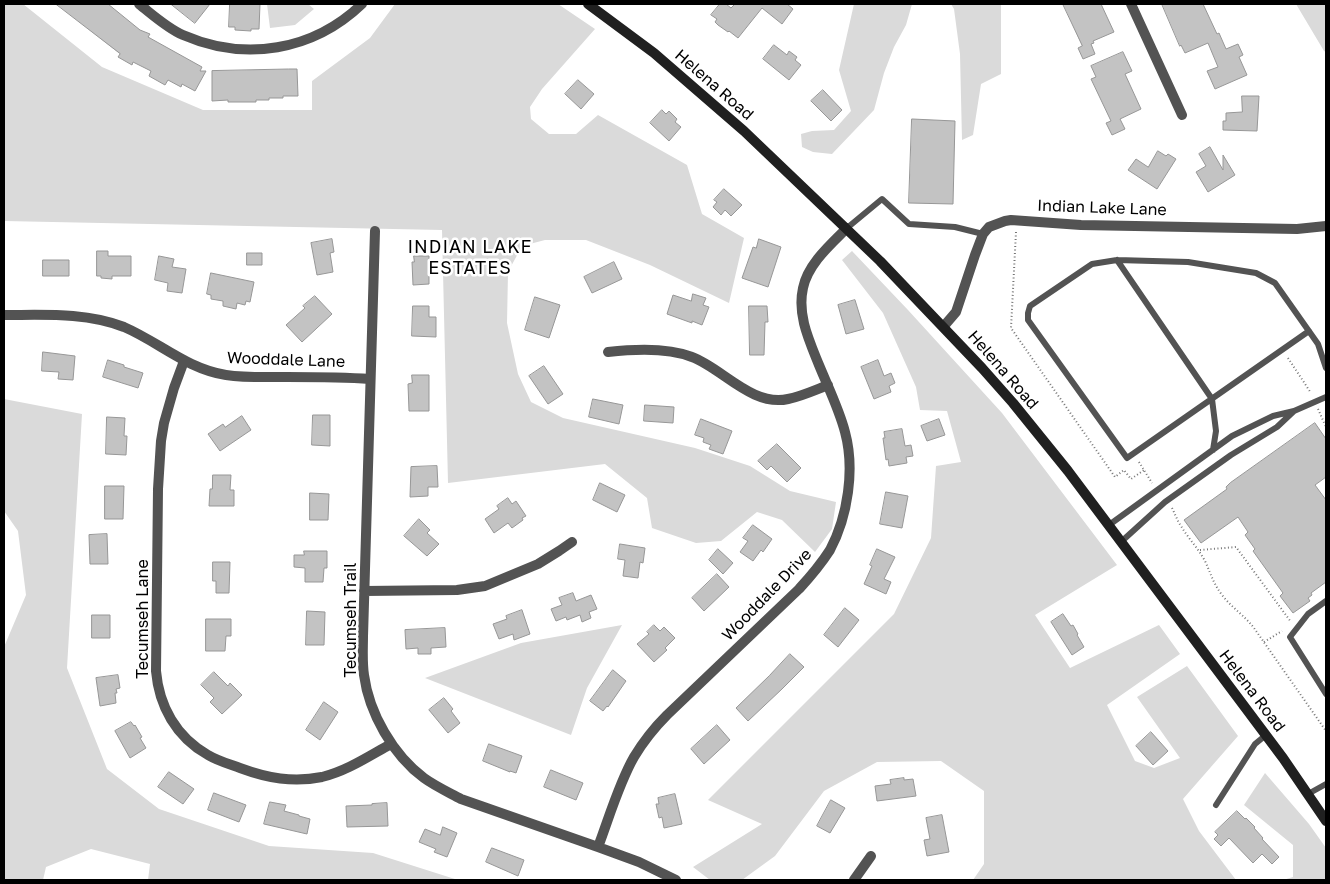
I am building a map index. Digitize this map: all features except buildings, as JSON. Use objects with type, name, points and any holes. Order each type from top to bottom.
[{"type":"main road","name":"Helena Road","points":[[588,4],[654,53],[717,107],[847,228],[944,326],[1013,403],[1068,471],[1266,735],[1326,821]]},
{"type":"street","points":[[139,4],[182,34],[213,45],[254,50],[286,46],[303,41],[338,23],[362,4]]},
{"type":"street","points":[[1131,4],[1182,115]]},
{"type":"street","name":"Indian Lake Lane","points":[[983,234],[994,224],[1011,220],[1081,226],[1194,226],[1297,229],[1326,226]]},
{"type":"street","name":"Wooddale Drive","points":[[598,847],[623,781],[633,759],[648,736],[667,715],[813,574],[830,548],[843,515],[850,465],[845,433],[803,323],[801,300],[806,278],[811,268],[847,228]]},
{"type":"street","name":"Tecumseh Trail","points":[[374,231],[363,636],[364,674],[373,709],[391,744],[415,770],[440,788],[461,799],[639,862],[676,880]]},
{"type":"street","points":[[944,326],[956,312],[983,234]]},
{"type":"street","name":"Wooddale Lane","points":[[4,315],[76,316],[122,326],[184,361],[226,375],[370,378]]},
{"type":"street","points":[[608,352],[636,349],[688,355],[718,371],[747,391],[773,400],[786,400],[828,385]]},
{"type":"street","name":"Tecumseh Lane","points":[[184,361],[164,423],[158,489],[156,671],[157,686],[170,718],[186,739],[209,756],[271,778],[286,780],[306,779],[340,771],[391,744]]},
{"type":"street","points":[[364,591],[457,590],[485,586],[538,564],[572,542]]},
{"type":"street","points":[[854,880],[871,856]]},
{"type":"lane","points":[[847,228],[882,199],[909,224],[955,228],[983,234]]},
{"type":"lane","points":[[1309,331],[1127,458],[1028,320],[1028,313],[1030,306],[1092,264],[1117,260],[1188,262],[1256,274],[1275,283],[1309,331],[1318,344],[1326,368]]},
{"type":"lane","points":[[1117,260],[1212,399],[1216,431],[1213,450]]},
{"type":"lane","points":[[1109,525],[1232,436],[1273,416],[1294,411],[1326,397]]},
{"type":"lane","points":[[1122,542],[1165,502],[1231,455],[1277,427],[1294,411]]},
{"type":"lane","points":[[1326,601],[1308,614],[1290,637],[1326,694]]},
{"type":"lane","points":[[1216,805],[1255,744],[1266,735]]},
{"type":"lane","points":[[1308,794],[1326,784]]},
{"type":"path","points":[[1282,350],[1312,395],[1326,427]]},
{"type":"path","points":[[1134,454],[1157,491]]},
{"type":"path","points":[[1165,502],[1172,508],[1198,550],[1221,594],[1254,628],[1326,731]]},
{"type":"path","points":[[1198,550],[1236,546],[1291,622]]},
{"type":"shaded area","points":[[4,4],[23,4],[102,67],[203,110],[312,110],[312,81],[370,38],[395,4],[558,4],[595,29],[542,89],[530,107],[531,119],[549,134],[576,134],[598,115],[687,165],[702,214],[744,238],[729,303],[650,265],[586,240],[545,240],[522,246],[508,272],[507,323],[518,374],[531,402],[563,418],[695,448],[750,466],[790,491],[836,502],[832,529],[815,552],[782,520],[757,512],[721,541],[696,543],[652,528],[647,498],[605,464],[448,483],[442,230],[4,221]]},
{"type":"shaded area","points":[[267,4],[308,4],[314,9],[295,25],[270,28]]},
{"type":"shaded area","points":[[854,4],[912,4],[906,25],[894,47],[884,73],[874,110],[832,154],[813,152],[802,147],[801,134],[812,131],[834,130],[851,111],[839,70]]},
{"type":"shaded area","points":[[951,4],[1001,4],[1001,74],[981,84],[973,135],[962,140],[960,54],[954,9]]},
{"type":"shaded area","points":[[1296,4],[1326,4],[1326,52],[1324,51]]},
{"type":"shaded area","points":[[852,251],[1002,413],[1117,565],[1035,615],[1070,668],[1159,625],[1180,654],[1107,705],[1135,761],[1154,768],[1180,758],[1137,697],[1187,666],[1238,736],[1183,799],[1199,831],[1236,880],[973,880],[984,864],[984,791],[941,761],[877,762],[824,791],[775,856],[742,880],[710,880],[693,867],[762,824],[708,800],[894,614],[931,538],[936,466],[961,462],[947,411],[920,410],[916,387],[883,313],[842,260]]},
{"type":"shaded area","points":[[4,399],[82,414],[67,668],[107,769],[159,809],[269,846],[373,853],[458,880],[148,880],[150,864],[91,849],[46,867],[43,880],[4,880],[4,647],[26,595],[18,531],[4,511]]},
{"type":"shaded area","points":[[622,625],[587,688],[571,735],[425,678],[521,643]]},
{"type":"shaded area","points":[[1265,773],[1309,824],[1326,848],[1326,880],[1283,880],[1293,877],[1293,845],[1244,805]]},
{"type":"district","name":"INDIAN LAKE ESTATES","points":[[470,257]]}]
